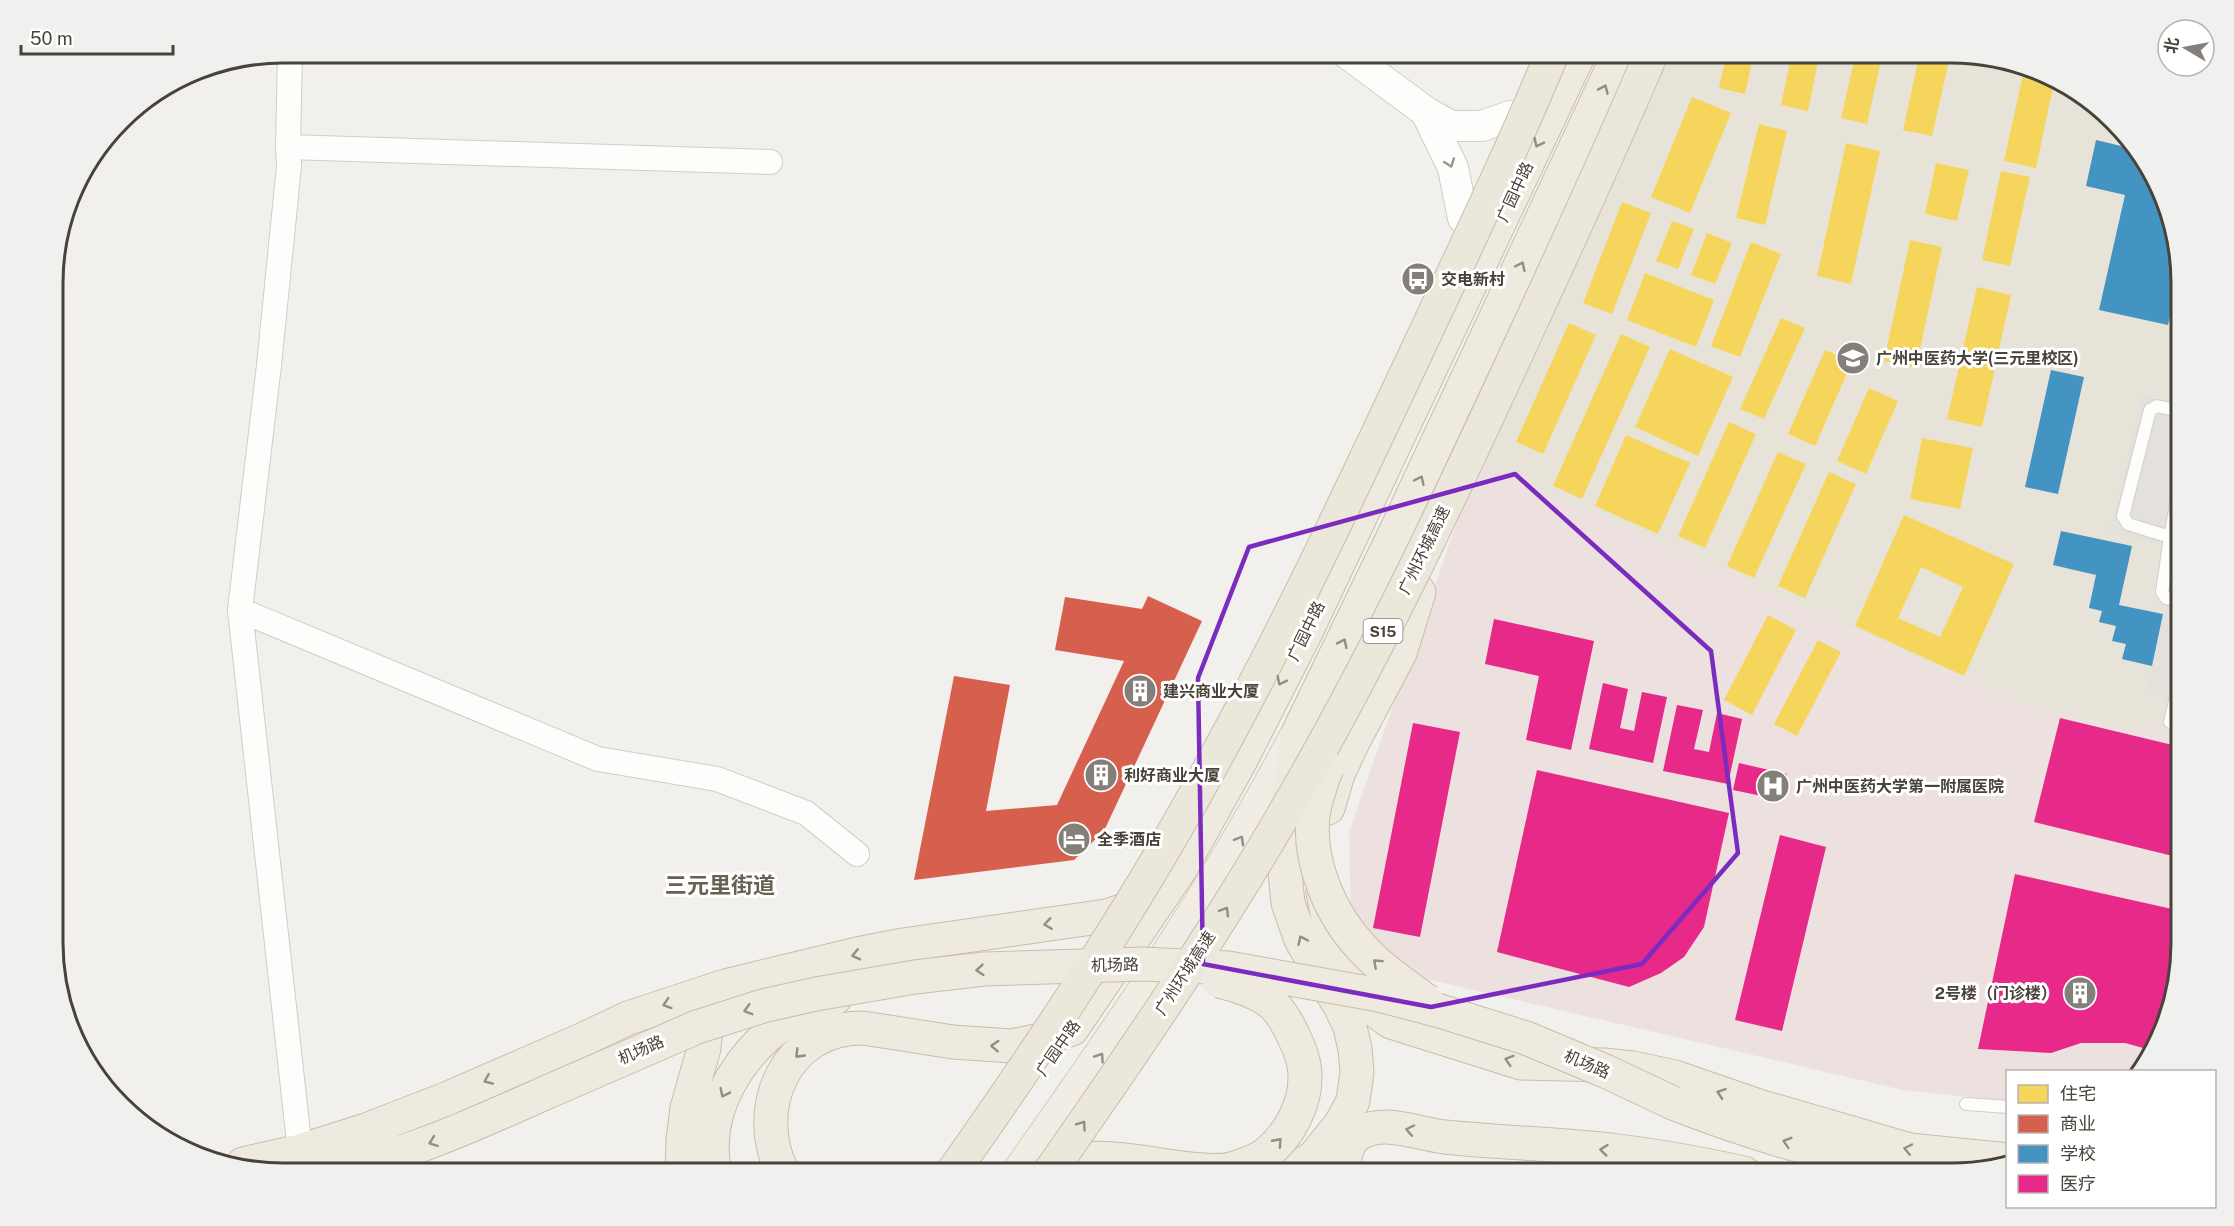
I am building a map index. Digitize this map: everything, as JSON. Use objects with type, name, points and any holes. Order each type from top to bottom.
[{"type":"highway","points":[[959,1163],[1060,1016],[1122,918],[1190,804],[1233,725],[1331,532],[1392,404],[1505,162],[1548,63]]},
{"type":"highway","name":"广园中路","points":[[1072,1029],[1181,868],[1241,760],[1306,632],[1576,63]]},
{"type":"highway","points":[[1306,1163],[1323,1148],[1347,1114],[1356,1087],[1356,1049],[1350,1027],[1301,940],[1288,903],[1283,850],[1284,824],[1298,733],[1395,533],[1615,63]]},
{"type":"highway","name":"广州环城高速","points":[[1056,1163],[1159,1014],[1214,929],[1284,814],[1376,646],[1471,455],[1581,216],[1647,63]]},
{"type":"highway","points":[[1419,592],[1364,692],[1327,768],[1317,795],[1313,818],[1319,877],[1330,904],[1363,950],[1440,1011]]},
{"type":"highway","points":[[1419,592],[1400,653],[1338,774],[1328,807],[1322,849],[1322,889],[1333,945],[1354,985],[1378,1014],[1391,1022],[1521,1063],[1633,1068],[1675,1077],[1759,1106],[1910,1150],[1995,1159]]},
{"type":"highway","points":[[255,1161],[300,1151],[366,1130],[489,1080],[628,1018],[725,986],[857,954],[1106,916],[1139,902],[1181,868]]},
{"type":"highway","points":[[1143,964],[1229,984],[1267,999],[1277,1008],[1290,1028],[1300,1049],[1306,1074],[1301,1105],[1283,1137],[1264,1156],[1246,1163]]},
{"type":"highway","name":"机场路","points":[[367,1163],[398,1155],[440,1139],[669,1038],[732,1015],[816,994],[915,977],[984,969],[1143,964],[1202,966],[1256,972],[1379,994],[1526,1038],[1717,1120],[1813,1150],[1865,1163]]},
{"type":"highway","points":[[714,1163],[712,1149],[716,1117],[725,1089],[743,1062],[763,1041],[794,1015],[867,986]]},
{"type":"highway","points":[[682,1163],[687,1108],[704,1048],[706,1029],[698,995]]},
{"type":"highway","points":[[778,1163],[770,1136],[771,1105],[777,1086],[787,1068],[800,1053],[814,1040],[829,1032],[850,1028],[953,1042],[1012,1046],[1072,1029]]},
{"type":"highway","points":[[1345,1163],[1347,1150],[1353,1139],[1361,1132],[1383,1127],[1445,1137],[1617,1151],[1695,1163]]},
{"type":"highway","points":[[1060,1163],[1096,1158],[1150,1163]]},
{"type":"main road","points":[[1106,916],[1211,738],[1250,665],[1385,386],[1532,63]]},
{"type":"main road","points":[[1419,592],[1518,387],[1608,191],[1660,63]]},
{"type":"main road","points":[[1510,116],[1565,86]]},
{"type":"main road","points":[[1455,319],[1464,269],[1463,218]]},
{"type":"main road","points":[[1500,310],[1518,387]]},
{"type":"main road","points":[[1379,477],[1385,386]]},
{"type":"main road","points":[[1395,533],[1460,510]]},
{"type":"main road","points":[[1299,566],[1306,632]]},
{"type":"main road","points":[[1025,1163],[1093,1067],[1193,917],[1231,855],[1298,733]]},
{"type":"main road","name":"广园中路","points":[[976,1163],[1072,1029]]},
{"type":"street","points":[[290,63],[288,147],[290,166],[240,610],[300,1151]]},
{"type":"street","points":[[1361,63],[1426,112],[1451,126],[1467,128],[1482,126],[1510,116]]},
{"type":"street","points":[[1426,112],[1453,168],[1463,218]]},
{"type":"street","points":[[288,147],[770,162]]},
{"type":"street","points":[[240,610],[402,680],[598,759],[717,779],[806,813],[857,854]]},
{"type":"lane","points":[[2170,537],[2128,524],[2123,516],[2150,410],[2154,406],[2171,409]]},
{"type":"lane","points":[[2171,532],[2162,592],[2166,598],[2171,599]]},
{"type":"lane","points":[[2170,722],[2171,718]]},
{"type":"lane","points":[[1966,1104],[2006,1107]]},
{"type":"highlighted area","points":[[1515,474],[1711,651],[1738,853],[1642,964],[1431,1007],[1203,964],[1198,678],[1249,547]]},
{"type":"shaded area","name":"广州中医药大学(三元里校区)","points":[[1663,63],[1965,63],[2008,70],[2035,80],[2061,92],[2085,108],[2107,127],[2126,149],[2142,173],[2154,199],[2167,240],[2171,269],[2171,738],[2022,705],[1478,462]]},
{"type":"shaded area","points":[[2142,395],[2171,402],[2171,547],[2109,532]]},
{"type":"shaded area","name":"广州中医药大学第一附属医院","points":[[1478,462],[2022,705],[2171,738],[2171,957],[2167,986],[2154,1027],[2142,1053],[2131,1070],[2006,1070],[2006,1101],[1903,1090],[1422,978],[1351,919],[1349,832]]},
{"type":"shaded area","points":[[2171,584],[2171,700],[2146,694]]},
{"type":"building: 住宅","points":[[1725,63],[1752,63],[1745,94],[1719,88]]},
{"type":"building: 住宅","points":[[1790,63],[1818,63],[1808,111],[1781,105]]},
{"type":"building: 住宅","points":[[1854,63],[1881,63],[1867,124],[1841,118]]},
{"type":"building: 住宅","points":[[1918,63],[1949,63],[1932,136],[1903,130]]},
{"type":"building: 住宅","points":[[2023,75],[2053,88],[2036,168],[2004,161]]},
{"type":"building: 住宅","points":[[1692,97],[1731,113],[1690,213],[1651,197]]},
{"type":"building: 住宅","points":[[1759,124],[1787,131],[1765,225],[1736,218]]},
{"type":"building: 住宅","points":[[1846,143],[1880,151],[1851,284],[1817,276]]},
{"type":"building: 住宅","points":[[1936,163],[1969,170],[1957,221],[1925,214]]},
{"type":"building: 住宅","points":[[2001,171],[2030,177],[2010,266],[1982,260]]},
{"type":"building: 住宅","points":[[1622,202],[1651,213],[1612,314],[1583,303]]},
{"type":"building: 住宅","points":[[1672,221],[1694,229],[1678,269],[1656,261]]},
{"type":"building: 住宅","points":[[1707,233],[1732,243],[1715,284],[1691,275]]},
{"type":"building: 住宅","points":[[1910,240],[1942,247],[1916,368],[1884,361]]},
{"type":"building: 住宅","points":[[1751,242],[1781,254],[1740,357],[1711,346]]},
{"type":"building: 住宅","points":[[1645,273],[1714,300],[1696,347],[1627,320]]},
{"type":"building: 住宅","points":[[1977,287],[2011,295],[1982,427],[1947,419]]},
{"type":"building: 住宅","points":[[1781,318],[1805,328],[1764,419],[1740,409]]},
{"type":"building: 住宅","points":[[1569,323],[1596,335],[1543,454],[1516,442]]},
{"type":"building: 住宅","points":[[1621,334],[1650,347],[1582,499],[1553,486]]},
{"type":"building: 住宅","points":[[1670,349],[1733,377],[1698,456],[1635,427]]},
{"type":"building: 住宅","points":[[1825,350],[1852,362],[1815,446],[1788,434]]},
{"type":"building: 住宅","points":[[1869,388],[1898,401],[1866,474],[1837,461]]},
{"type":"building: 住宅","points":[[1729,422],[1756,434],[1705,548],[1678,536]]},
{"type":"building: 住宅","points":[[1626,435],[1690,463],[1658,534],[1595,506]]},
{"type":"building: 住宅","points":[[1922,438],[1973,448],[1960,509],[1910,499]]},
{"type":"building: 住宅","points":[[1778,452],[1806,464],[1754,578],[1727,566]]},
{"type":"building: 住宅","points":[[1829,472],[1856,484],[1805,598],[1778,586]]},
{"type":"building: 住宅","points":[[1904,515],[2014,564],[1964,676],[1855,626]],"holes":[[[1921,567],[1963,587],[1940,637],[1898,618]]]},
{"type":"building: 住宅","points":[[1768,615],[1796,630],[1752,715],[1724,700]]},
{"type":"building: 住宅","points":[[1818,640],[1841,652],[1797,736],[1774,724]]},
{"type":"building: 商业","name":"利好商业大厦","points":[[1148,596],[1202,621],[1104,831],[1074,860],[914,880],[954,676],[1010,685],[986,811],[1057,805],[1124,661],[1055,650],[1065,597],[1142,609]]},
{"type":"building: 学校","points":[[2096,140],[2124,147],[2142,173],[2159,212],[2167,240],[2171,269],[2171,312],[2168,325],[2099,310],[2125,195],[2086,186]]},
{"type":"building: 学校","points":[[2051,370],[2084,377],[2058,494],[2025,487]]},
{"type":"building: 学校","points":[[2061,531],[2132,546],[2119,605],[2163,614],[2152,666],[2122,659],[2126,644],[2112,641],[2116,626],[2099,622],[2102,611],[2089,608],[2096,575],[2053,565]]},
{"type":"building: 医疗","points":[[1494,619],[1594,641],[1571,750],[1526,740],[1539,676],[1485,664]]},
{"type":"building: 医疗","points":[[1603,683],[1628,689],[1620,728],[1634,731],[1642,692],[1667,697],[1653,763],[1589,749]]},
{"type":"building: 医疗","points":[[1677,705],[1703,710],[1694,749],[1709,752],[1717,713],[1742,719],[1728,784],[1663,771]]},
{"type":"building: 医疗","points":[[2060,718],[2171,745],[2171,856],[2034,822]]},
{"type":"building: 医疗","points":[[1413,723],[1460,732],[1420,937],[1373,928]]},
{"type":"building: 医疗","points":[[1739,763],[1787,774],[1781,800],[1733,790]]},
{"type":"building: 医疗","points":[[1537,770],[1729,813],[1704,927],[1684,957],[1661,973],[1629,987],[1497,952]]},
{"type":"building: 医疗","points":[[1780,835],[1826,847],[1782,1031],[1735,1020]]},
{"type":"building: 医疗","name":"2号楼（门诊楼）","points":[[2015,874],[2171,909],[2171,957],[2167,986],[2159,1014],[2144,1048],[2125,1043],[2081,1043],[2051,1053],[1978,1049]]},
{"type":"place","name":"交电新村","points":[[1418,279]]},
{"type":"place","name":"广州中医药大学(三元里校区)","points":[[1853,358]]},
{"type":"place","name":"建兴商业大厦","points":[[1140,691]]},
{"type":"place","name":"利好商业大厦","points":[[1101,775]]},
{"type":"place","name":"广州中医药大学第一附属医院","points":[[1773,786]]},
{"type":"place","name":"全季酒店","points":[[1074,839]]},
{"type":"place","name":"2号楼（门诊楼）","points":[[2080,993]]},
{"type":"district","name":"三元里街道","points":[[720,885]]}]
